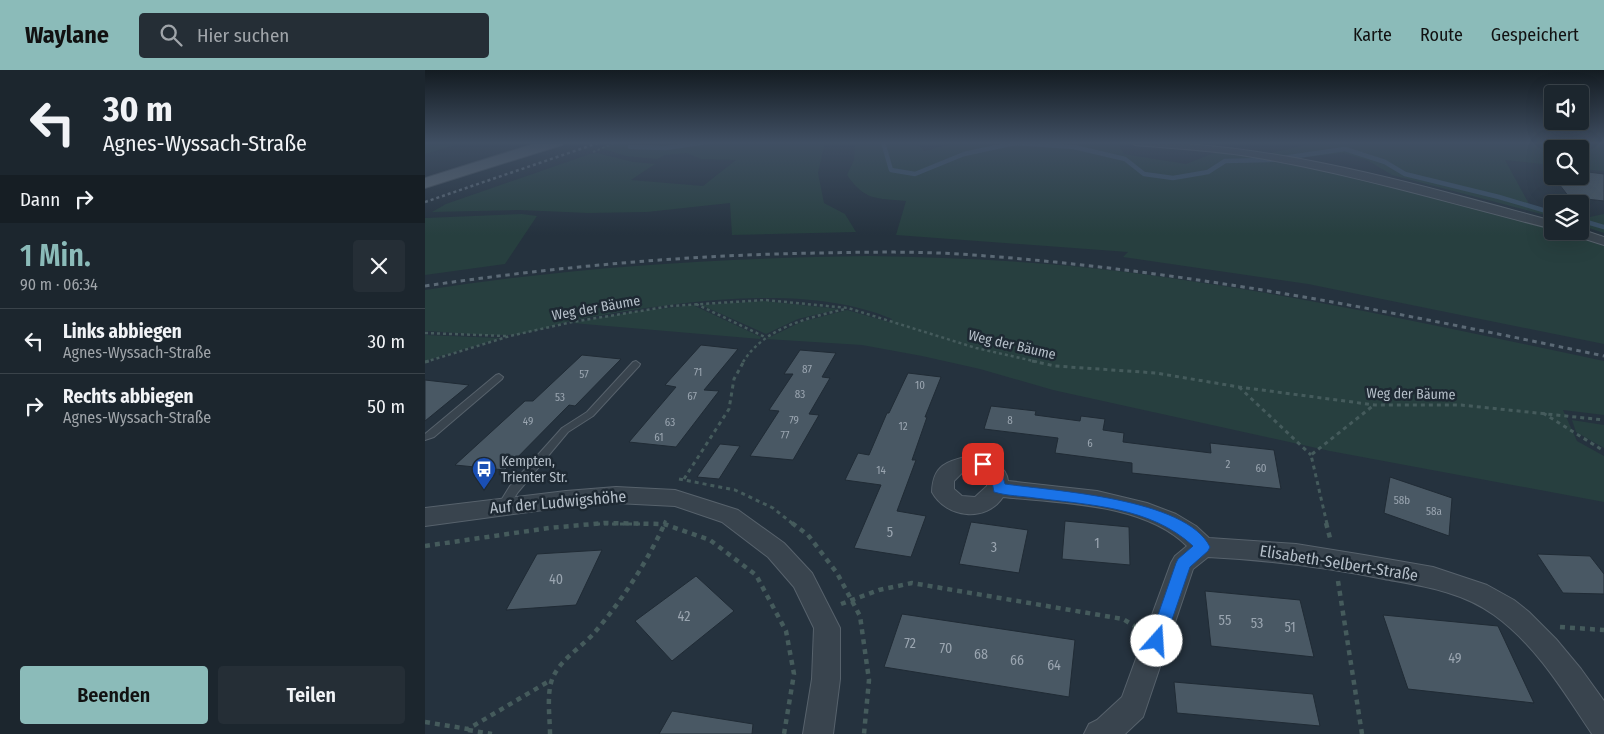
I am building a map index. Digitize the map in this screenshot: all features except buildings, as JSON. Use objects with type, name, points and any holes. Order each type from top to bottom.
[{"type":"main road","points":[[425,184],[460,173]]},
{"type":"street","points":[[1347,173],[1407,186],[1544,223]]},
{"type":"street","points":[[1589,236],[1604,241]]},
{"type":"street","name":"Auf der Ludwigshöhe","points":[[425,517],[617,495],[678,485],[730,516],[776,550],[803,580],[827,628],[826,679],[818,734]]},
{"type":"street","points":[[999,488],[1114,504],[1157,515],[1185,530],[1203,547],[1183,563],[1133,707],[1107,730],[1099,734]]},
{"type":"street","name":"Elisabeth-Selbert-Straße","points":[[1203,547],[1255,549],[1335,558],[1415,574],[1473,590],[1505,608],[1543,643],[1576,685],[1604,726]]},
{"type":"lane","points":[[501,507],[514,489],[565,430],[590,414],[636,364]]},
{"type":"lane","points":[[425,437],[431,435],[499,377]]},
{"type":"path","name":"Weg der Bäume","points":[[425,362],[510,336],[572,322],[634,311],[694,304],[765,300],[848,308],[976,348],[1055,366],[1156,373],[1239,387],[1375,405],[1461,405],[1604,420]]},
{"type":"path","points":[[694,304],[765,337]]},
{"type":"path","points":[[550,734],[552,679],[559,666],[593,634],[617,604],[664,524],[678,485],[729,408],[735,376],[751,353],[765,337],[799,320],[848,308]]},
{"type":"path","points":[[425,333],[510,336]]},
{"type":"path","points":[[1239,387],[1311,456],[1335,558],[1362,734]]},
{"type":"path","points":[[1311,456],[1375,405]]},
{"type":"path","points":[[1542,412],[1604,451]]},
{"type":"path","points":[[678,485],[735,490],[773,508],[808,535],[837,573],[860,616],[869,680],[864,734]]},
{"type":"path","points":[[425,546],[549,528],[604,523],[664,524],[710,540],[756,575],[786,631],[794,674],[784,734]]},
{"type":"path","points":[[818,610],[879,590],[913,583],[1123,619],[1157,641]]},
{"type":"path","points":[[468,730],[552,679]]},
{"type":"path","points":[[425,722],[492,734]]},
{"type":"green space","points":[[535,173],[642,173],[631,180],[703,186],[720,173],[818,173],[824,203],[845,214],[856,232],[732,235],[730,203],[647,212],[588,213],[519,210],[432,212],[446,204]]},
{"type":"green space","points":[[848,173],[1331,173],[1407,190],[1544,227],[1544,240],[1585,240],[1604,246],[1604,344],[1308,284],[1123,257],[1128,252],[896,235],[906,201],[872,197],[853,183],[847,175]]},
{"type":"green space","points":[[1389,173],[1512,173],[1529,204],[1544,209],[1544,215]]},
{"type":"green space","points":[[522,214],[537,216],[505,264],[425,275],[425,218]]},
{"type":"green space","points":[[1604,214],[1604,233],[1589,228],[1589,217]]},
{"type":"green space","points":[[869,256],[971,259],[1072,266],[1206,283],[1339,306],[1604,361],[1604,415],[1563,410],[1577,441],[1604,456],[1604,502],[1330,451],[1053,390],[980,369],[922,356],[862,345],[766,339],[801,322],[847,310],[889,322],[892,319],[857,308],[820,301],[780,298],[698,302],[618,313],[508,335],[425,331],[425,290],[536,275],[646,265],[757,259]]},
{"type":"green space","points":[[764,301],[840,309],[798,319],[766,334],[701,305]]},
{"type":"green space","points":[[693,305],[761,337],[760,339],[572,323],[633,312]]},
{"type":"green space","points":[[425,335],[501,338],[425,361]]},
{"type":"green space","points":[[1572,420],[1604,425],[1604,448],[1576,432]]},
{"type":"waterway","points":[[909,173],[917,173]]},
{"type":"waterway","points":[[1143,173],[1173,178],[1202,173]]},
{"type":"waterway","points":[[1403,173],[1544,210]]},
{"type":"waterway","points":[[1589,223],[1604,227]]},
{"type":"railway","points":[[425,202],[510,173]]},
{"type":"railway","points":[[425,286],[523,273],[719,256],[896,252],[954,254],[1053,262],[1211,282],[1369,309],[1604,356]]},
{"type":"place","name":"Kempten, Trienter Str.","points":[[484,490]]},
{"type":"route","points":[[983,464],[996,474],[999,480],[999,488],[1114,504],[1157,515],[1185,530],[1203,547],[1183,563],[1157,641]]}]
